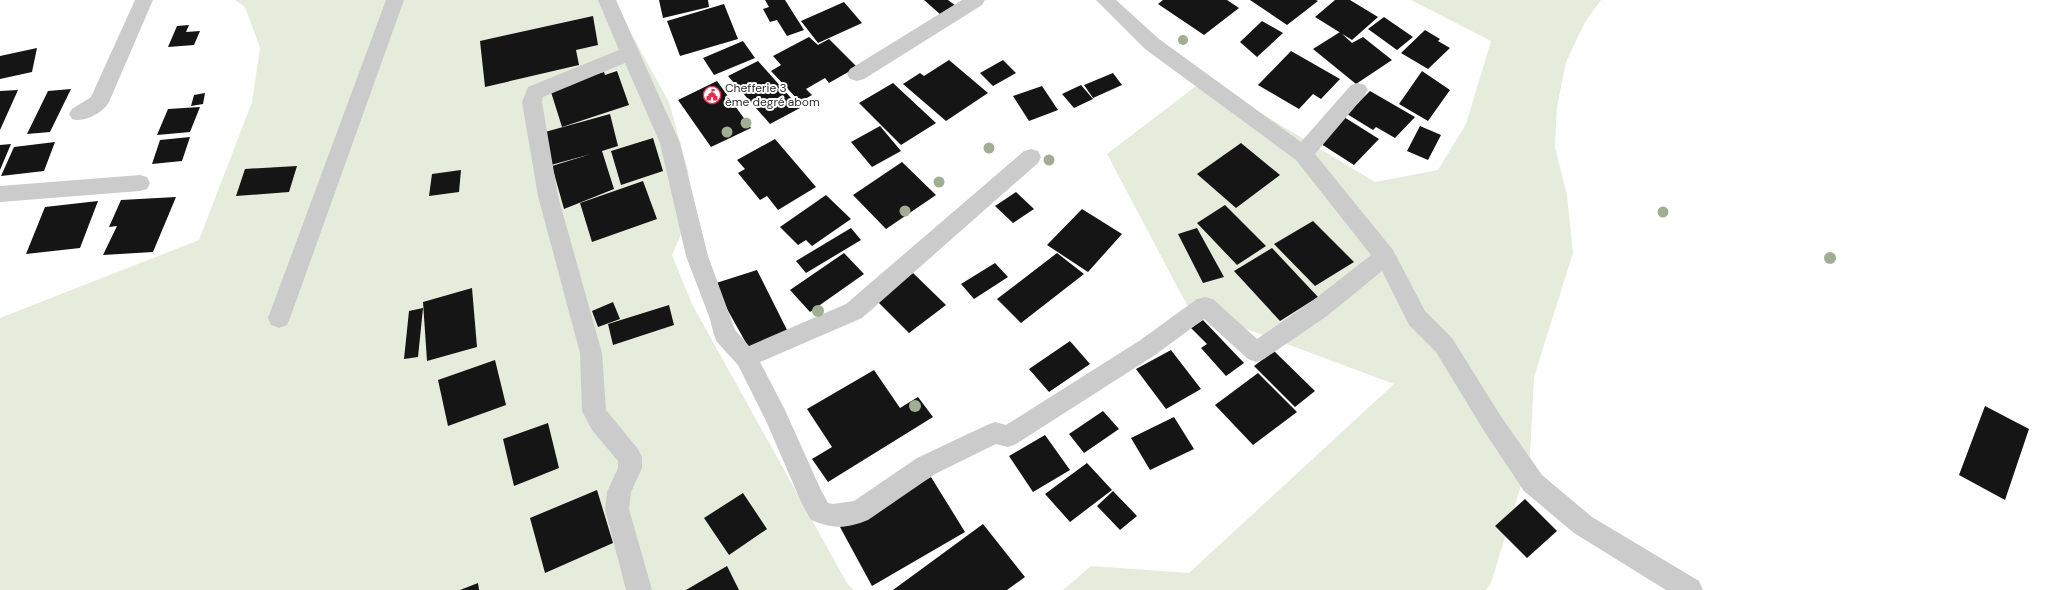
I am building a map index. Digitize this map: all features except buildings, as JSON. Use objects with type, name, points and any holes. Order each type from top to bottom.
[{"type":"street","points":[[78,114],[99,102],[144,0]]},
{"type":"street","points":[[279,318],[395,0]]},
{"type":"street","points":[[607,0],[670,143],[697,256],[721,319],[725,335],[746,358],[777,418],[811,496],[820,512],[833,516],[859,512],[926,466],[995,433],[1008,436],[1147,348],[1205,306],[1256,352],[1319,309],[1385,256]]},
{"type":"street","points":[[857,74],[976,0]]},
{"type":"street","points":[[1105,0],[1152,44],[1303,154],[1385,256],[1418,318],[1444,345],[1492,423],[1533,483],[1583,526],[1690,590]]},
{"type":"street","points":[[630,53],[535,92],[532,102],[548,196],[591,353],[594,411],[600,422],[630,458],[630,468],[619,492],[617,509],[640,590]]},
{"type":"street","points":[[1303,154],[1358,90]]},
{"type":"street","points":[[746,358],[854,311],[1031,157]]},
{"type":"street","points":[[0,194],[140,183]]},
{"type":"green space","points":[[235,0],[606,0],[634,39],[669,102],[688,171],[692,209],[672,255],[692,304],[848,585],[854,590],[0,590],[0,318],[199,240],[252,102],[260,48],[245,7]]},
{"type":"green space","points":[[1411,0],[1601,0],[1585,22],[1566,62],[1557,107],[1555,147],[1567,195],[1573,253],[1534,377],[1530,456],[1491,583],[1486,590],[1063,590],[1091,566],[1189,573],[1394,384],[1188,307],[1107,154],[1200,83],[1244,103],[1375,182],[1438,170],[1466,124],[1491,41]]},
{"type":"place","name":"Chefferie 3 ème degré abom","points":[[712,95]]}]
